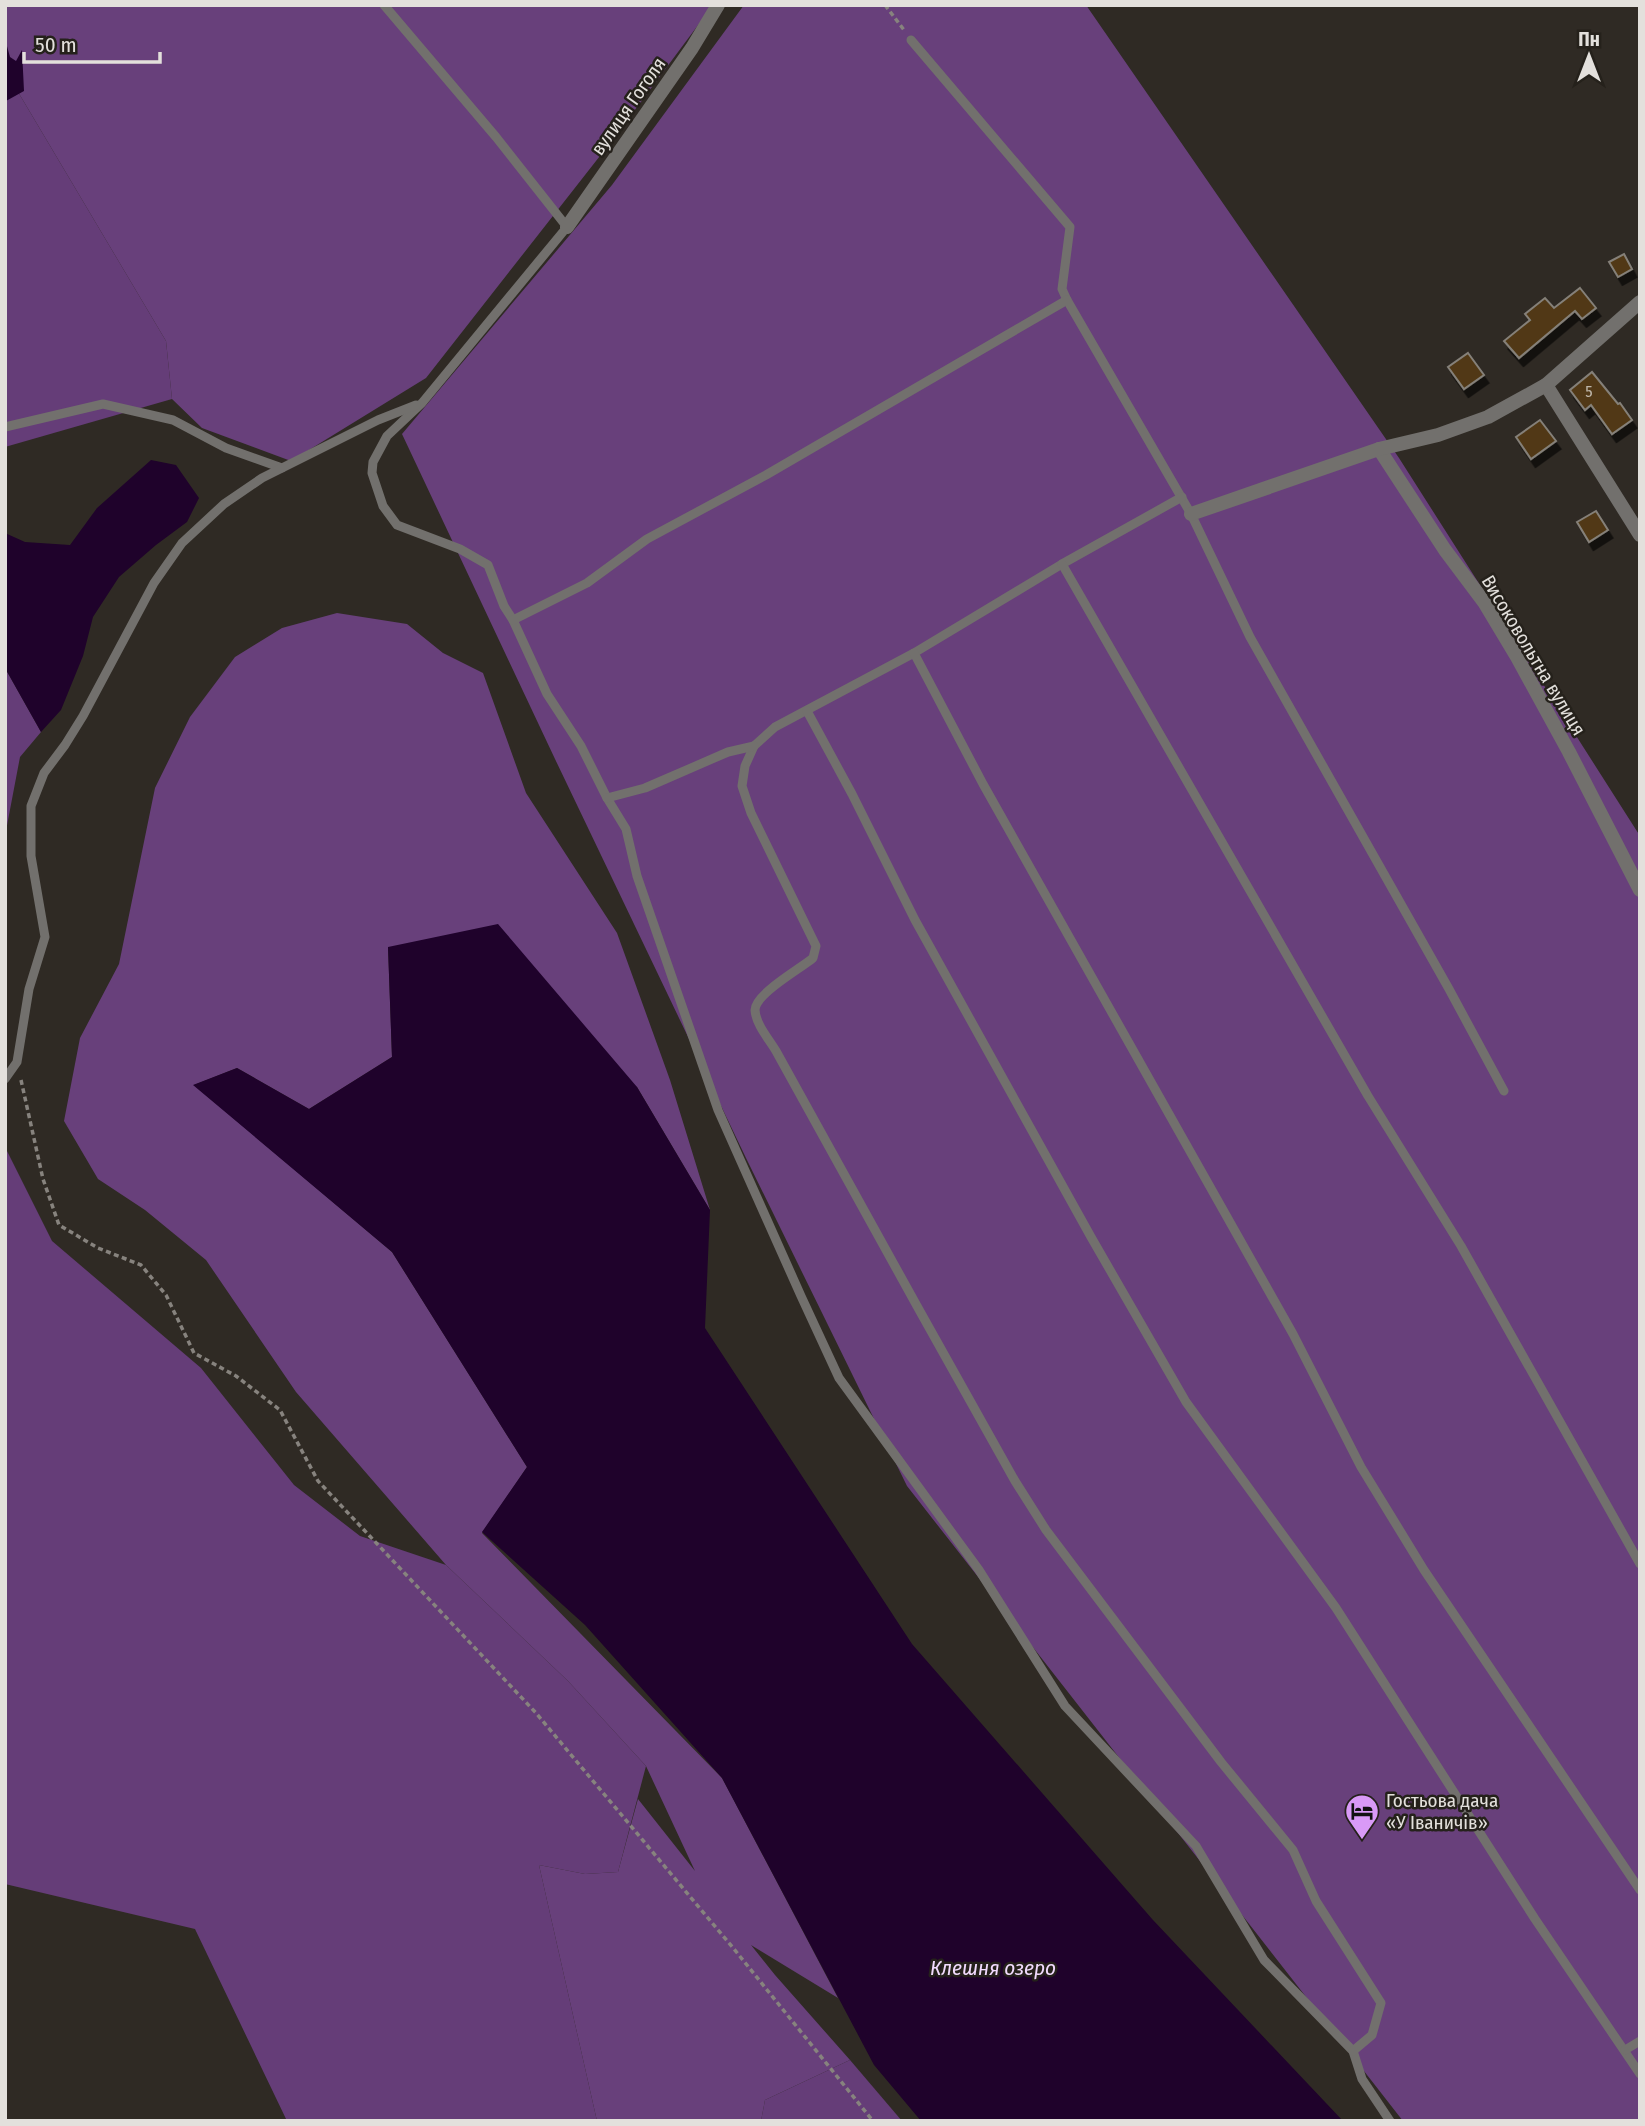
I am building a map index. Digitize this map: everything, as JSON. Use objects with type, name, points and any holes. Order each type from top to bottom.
[{"type":"street","name":"вулиця Гоголя","points":[[568,227],[692,48],[718,5]]},
{"type":"street","points":[[1191,514],[1379,449],[1438,435],[1488,417],[1546,386],[1640,302]]},
{"type":"street","points":[[1546,386],[1640,535]]},
{"type":"street","name":"Високовольтна вулиця","points":[[1379,449],[1445,550],[1484,602],[1517,657],[1640,891]]},
{"type":"lane","points":[[384,5],[496,136],[568,227],[422,403],[387,436],[373,462],[372,473],[383,506],[397,525],[460,549],[488,565],[503,606],[513,620],[547,695],[581,746],[626,829],[638,876],[719,1110],[839,1378],[979,1570],[1065,1706],[1196,1846],[1264,1960],[1353,2051],[1362,2079],[1390,2121]]},
{"type":"lane","points":[[911,40],[1070,227],[1062,289],[1067,300],[1182,496],[1250,636],[1504,1091]]},
{"type":"lane","points":[[513,620],[587,583],[647,539],[766,475],[1067,300]]},
{"type":"lane","points":[[5,1079],[17,1062],[29,989],[45,937],[31,856],[32,806],[44,773],[77,726],[154,583],[182,542],[225,503],[262,478],[378,420],[422,403]]},
{"type":"lane","points":[[5,427],[103,404],[173,420],[226,448],[282,468]]},
{"type":"lane","points":[[1182,496],[914,653],[775,727],[754,746],[745,766],[742,786],[751,813],[816,946],[813,958],[766,992],[758,1000],[755,1010],[760,1026],[1015,1480],[1046,1530],[1221,1762],[1293,1850],[1316,1901],[1381,2003],[1372,2035],[1353,2051]]},
{"type":"lane","points":[[1062,564],[1368,1096],[1461,1246],[1640,1564]]},
{"type":"lane","points":[[914,653],[983,785],[1293,1334],[1361,1467],[1424,1570],[1640,1890]]},
{"type":"lane","points":[[807,711],[922,932],[1084,1226],[1186,1402],[1336,1608],[1535,1919],[1640,2074]]},
{"type":"lane","points":[[607,798],[645,788],[727,752],[754,746]]},
{"type":"lane","points":[[1625,2050],[1640,2041]]},
{"type":"path","points":[[884,5],[911,40]]},
{"type":"path","points":[[17,1062],[43,1179],[59,1225],[98,1248],[141,1265],[166,1295],[194,1353],[236,1376],[280,1410],[318,1481],[536,1713],[734,1949],[873,2121]]},
{"type":"shaded area","points":[[5,5],[713,5],[614,138],[426,378],[291,461],[202,428],[172,399],[166,341],[5,70]]},
{"type":"shaded area","points":[[744,5],[1086,5],[1399,458],[1640,836],[1640,2121],[1403,2121],[907,1486],[746,1158],[402,434],[612,185]]},
{"type":"shaded area","points":[[5,70],[166,341],[172,399],[5,447]]},
{"type":"shaded area","points":[[337,613],[407,624],[443,653],[483,673],[526,793],[617,933],[670,1080],[710,1210],[637,1087],[388,947],[392,1057],[309,1109],[237,1068],[194,1085],[392,1252],[527,1467],[482,1533],[722,1778],[838,1998],[751,1945],[850,2060],[765,2100],[761,2121],[597,2121],[539,1865],[585,1874],[618,1872],[638,1799],[695,1871],[646,1766],[568,1681],[446,1565],[296,1392],[206,1260],[145,1210],[98,1179],[64,1121],[80,1038],[119,964],[155,788],[190,717],[235,657],[282,628]]},
{"type":"shaded area","points":[[5,668],[41,732],[20,757],[5,836]]},
{"type":"shaded area","points":[[5,1147],[52,1241],[201,1368],[294,1485],[360,1536],[446,1565],[568,1681],[646,1766],[618,1872],[585,1874],[539,1865],[597,2121],[287,2121],[195,1929],[5,1884]]},
{"type":"shaded area","points":[[850,2060],[902,2121],[761,2121],[765,2100]]},
{"type":"water","points":[[5,39],[10,57],[16,61],[22,50],[24,91],[6,101]]},
{"type":"water","points":[[151,460],[176,465],[199,498],[187,522],[119,577],[93,617],[83,656],[61,710],[41,732],[5,668],[5,533],[25,542],[70,545],[97,508]]},
{"type":"water","name":"Клешня озеро","points":[[498,924],[637,1087],[710,1210],[705,1328],[912,1644],[1153,1920],[1343,2121],[921,2121],[874,2065],[722,1778],[585,1625],[482,1532],[527,1467],[392,1252],[193,1085],[237,1068],[309,1109],[392,1057],[388,947]]},
{"type":"building","points":[[1624,254],[1632,269],[1618,277],[1609,262]]},
{"type":"building","points":[[1580,288],[1596,308],[1582,319],[1575,311],[1519,358],[1504,341],[1530,320],[1525,314],[1545,298],[1554,308]]},
{"type":"building","points":[[1468,353],[1484,375],[1464,389],[1448,367]]},
{"type":"building","points":[[1592,372],[1632,420],[1612,434],[1591,405],[1585,410],[1570,390]]},
{"type":"building","points":[[1540,420],[1556,441],[1531,459],[1516,437]]},
{"type":"building","points":[[1596,511],[1608,530],[1589,542],[1577,522]]},
{"type":"place","name":"Гостьова дача «У Іваничів»","points":[[1362,1841]]}]
